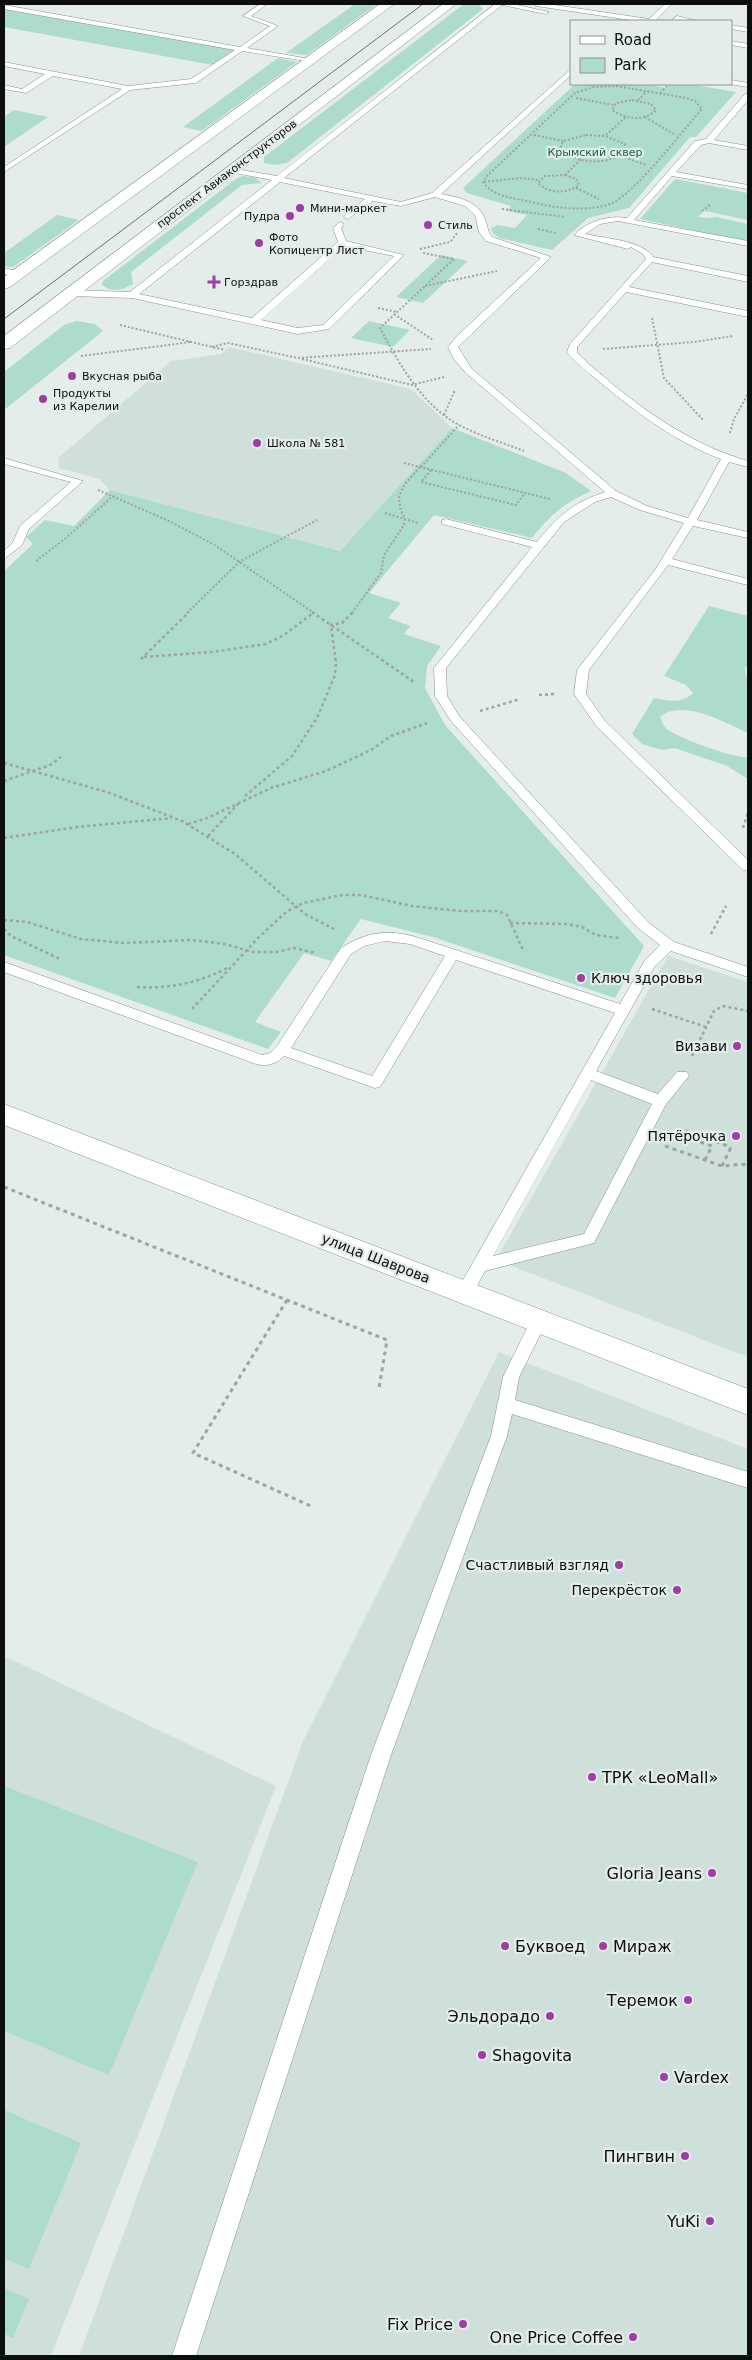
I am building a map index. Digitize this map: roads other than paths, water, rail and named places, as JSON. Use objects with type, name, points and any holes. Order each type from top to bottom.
[{"type":"street","points":[[4,284],[11,273],[226,123],[388,4]]},
{"type":"street","name":"проспект Авиаконструкторов","points":[[4,344],[450,4]]},
{"type":"street","points":[[226,123],[241,126]]},
{"type":"street","points":[[265,130],[280,133]]},
{"type":"street","name":"улица Шаврова","points":[[4,1114],[748,1402]]},
{"type":"lane","points":[[4,64],[128,88],[193,81],[275,26],[246,16],[264,4]]},
{"type":"lane","points":[[132,295],[499,4]]},
{"type":"lane","points":[[504,4],[596,20]]},
{"type":"lane","points":[[536,4],[643,20]]},
{"type":"lane","points":[[651,20],[669,4]]},
{"type":"lane","points":[[4,7],[310,61]]},
{"type":"lane","points":[[615,16],[621,10]]},
{"type":"lane","points":[[675,20],[677,18],[689,20]]},
{"type":"lane","points":[[732,27],[748,30]]},
{"type":"lane","points":[[732,43],[748,46]]},
{"type":"lane","points":[[233,170],[401,204],[435,195],[570,72]]},
{"type":"lane","points":[[4,87],[23,91],[52,73]]},
{"type":"lane","points":[[732,82],[748,85]]},
{"type":"lane","points":[[4,170],[128,88]]},
{"type":"lane","points":[[710,142],[748,96]]},
{"type":"lane","points":[[629,221],[698,143],[710,142],[748,148]]},
{"type":"lane","points":[[670,173],[748,187]]},
{"type":"lane","points":[[435,195],[466,203],[476,210],[483,220],[483,232],[489,239],[547,257],[460,338],[453,347],[466,372],[612,493],[645,509],[748,535]]},
{"type":"lane","points":[[348,217],[371,198]]},
{"type":"lane","points":[[748,244],[618,219],[598,222],[578,235],[631,247],[646,252],[650,259],[748,279]]},
{"type":"lane","points":[[340,224],[337,228],[342,243]]},
{"type":"lane","points":[[71,293],[132,295],[298,331],[326,327],[400,255],[342,243]]},
{"type":"lane","points":[[254,321],[342,243]]},
{"type":"lane","points":[[650,259],[574,346],[572,352],[634,407],[678,436],[726,459],[748,464]]},
{"type":"lane","points":[[624,289],[748,314]]},
{"type":"lane","points":[[726,459],[691,522],[666,561],[583,670],[580,694],[601,724],[748,867]]},
{"type":"lane","points":[[4,461],[78,482],[24,528],[18,543],[4,556]]},
{"type":"lane","points":[[612,493],[591,500],[560,520],[440,668],[442,696],[455,718],[643,925],[669,945],[748,972]]},
{"type":"lane","points":[[446,522],[540,546]]},
{"type":"lane","points":[[666,561],[748,582]]},
{"type":"lane","points":[[4,967],[261,1060],[274,1058],[282,1050],[346,951],[359,940],[376,935],[394,935],[626,1006]]},
{"type":"lane","points":[[465,1292],[650,963],[669,945]]},
{"type":"lane","points":[[282,1050],[375,1082],[453,954]]},
{"type":"lane","points":[[588,1074],[661,1101]]},
{"type":"lane","points":[[480,1266],[589,1239],[661,1101],[682,1076]]},
{"type":"lane","points":[[184,2356],[381,1755],[499,1436],[511,1377],[539,1321]]},
{"type":"lane","points":[[506,1405],[605,1434],[748,1480]]},
{"type":"tram line","points":[[4,319],[423,4]]},
{"type":"place","name":"Мини-маркет","points":[[300,208]]},
{"type":"place","name":"Пудра","points":[[290,216]]},
{"type":"place","name":"Стиль","points":[[428,225]]},
{"type":"place","name":"Фото Копицентр Лист","points":[[259,243]]},
{"type":"place","name":"Горздрав","points":[[214,282]]},
{"type":"place","name":"Вкусная рыба","points":[[72,376]]},
{"type":"place","name":"Продукты из Карелии","points":[[43,399]]},
{"type":"place","name":"Школа № 581","points":[[257,443]]},
{"type":"place","name":"Ключ здоровья","points":[[581,978]]},
{"type":"place","name":"Визави","points":[[737,1046]]},
{"type":"place","name":"Пятёрочка","points":[[736,1136]]},
{"type":"place","name":"Счастливый взгляд","points":[[619,1565]]},
{"type":"place","name":"Перекрёсток","points":[[677,1590]]},
{"type":"place","name":"ТРК «LeoMall»","points":[[592,1777]]},
{"type":"place","name":"Gloria Jeans","points":[[712,1873]]},
{"type":"place","name":"Буквоед","points":[[505,1946]]},
{"type":"place","name":"Мираж","points":[[603,1946]]},
{"type":"place","name":"Теремок","points":[[688,2000]]},
{"type":"place","name":"Эльдорадо","points":[[550,2016]]},
{"type":"place","name":"Shagovita","points":[[482,2055]]},
{"type":"place","name":"Vardex","points":[[664,2077]]},
{"type":"place","name":"Пингвин","points":[[685,2156]]},
{"type":"place","name":"YuKi","points":[[710,2221]]},
{"type":"place","name":"Fix Price","points":[[463,2324]]},
{"type":"place","name":"One Price Coffee","points":[[633,2337]]},
{"type":"park label","name":"Крымский сквер","points":[[595,152]]}]
